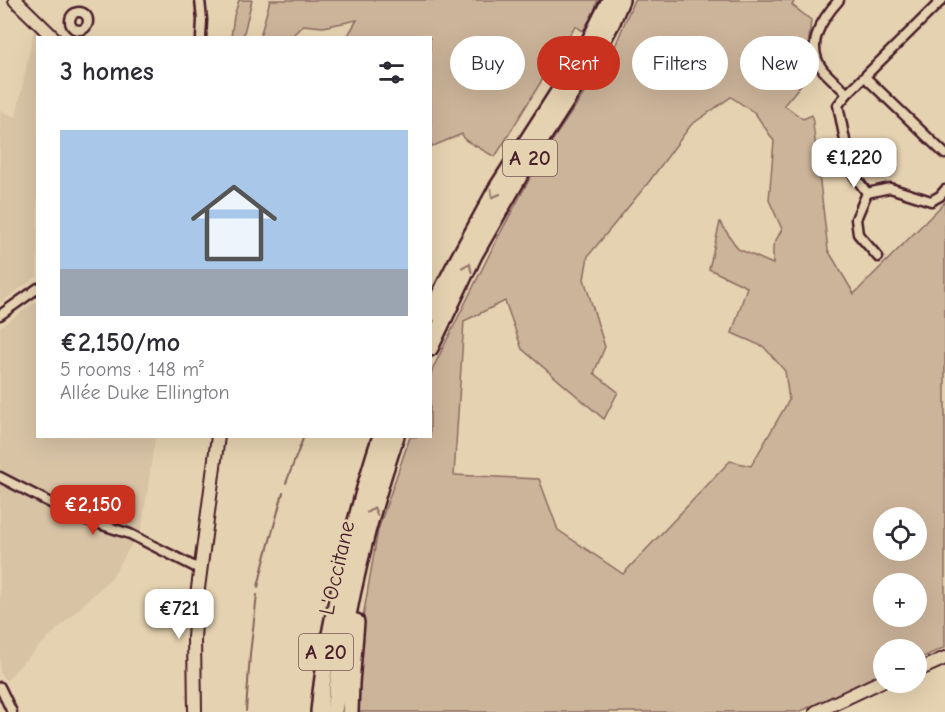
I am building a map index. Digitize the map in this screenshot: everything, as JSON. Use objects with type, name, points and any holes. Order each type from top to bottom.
[{"type":"highway","name":"A 20","points":[[432,310],[497,188],[582,54],[610,0]]},
{"type":"highway","name":"A 20","points":[[432,344],[474,255],[533,152],[590,64],[621,0]]},
{"type":"highway","name":"L'Occitane","points":[[319,712],[327,647],[338,593],[360,505],[380,438]]},
{"type":"highway","name":"L'Occitane","points":[[334,712],[346,627],[358,568],[395,438]]},
{"type":"highway","points":[[350,712],[358,568]]},
{"type":"street","points":[[15,0],[52,36]]},
{"type":"street","points":[[200,0],[201,36]]},
{"type":"street","points":[[838,0],[825,16],[815,47],[822,69],[847,94]]},
{"type":"street","points":[[867,193],[851,171],[838,105],[942,0]]},
{"type":"street","points":[[865,77],[945,154]]},
{"type":"street","points":[[867,193],[890,188],[931,201],[945,190]]},
{"type":"street","points":[[867,193],[856,219],[858,234],[878,257]]},
{"type":"street","points":[[0,315],[36,289]]},
{"type":"street","points":[[195,712],[194,638],[199,569],[218,438]]},
{"type":"street","points":[[0,477],[78,518],[130,534],[199,569]]},
{"type":"street","points":[[927,660],[945,652]]},
{"type":"street","points":[[927,666],[945,658]]},
{"type":"street","points":[[0,687],[12,712]]},
{"type":"street","points":[[816,712],[873,688]]},
{"type":"street","points":[[829,712],[873,690]]},
{"type":"shaded area","points":[[239,0],[252,0],[243,36],[231,36]]},
{"type":"shaded area","points":[[270,0],[598,0],[583,31],[575,26],[569,36],[537,36],[537,88],[495,157],[465,140],[462,134],[432,147],[432,36],[348,36],[357,20],[323,27],[303,25],[292,36],[260,36]]},
{"type":"shaded area","points":[[634,0],[795,0],[792,5],[811,20],[809,36],[740,36],[740,90],[796,90],[784,105],[803,119],[812,115],[828,250],[854,294],[945,202],[945,647],[927,655],[927,639],[873,639],[873,679],[799,712],[357,712],[361,629],[378,530],[410,438],[432,438],[432,371],[496,241],[542,156],[586,90],[620,90],[619,36]],"holes":[[[731,97],[755,113],[774,141],[769,200],[782,229],[773,246],[773,264],[738,249],[720,222],[709,269],[747,287],[732,333],[764,347],[785,371],[789,400],[751,466],[730,461],[623,574],[558,530],[539,479],[454,475],[464,321],[505,301],[522,349],[604,419],[618,392],[594,373],[605,347],[584,279],[588,256],[648,183],[691,125]]]},
{"type":"shaded area","points":[[34,29],[41,36],[36,36],[36,277],[0,303],[0,111],[16,117]]},
{"type":"shaded area","points":[[36,302],[36,438],[155,438],[142,527],[112,577],[6,681],[0,673],[0,327]]},
{"type":"waterway","points":[[286,483],[303,438]]},
{"type":"waterway","points":[[258,587],[283,493]]},
{"type":"waterway","points":[[246,711],[257,595]]}]
